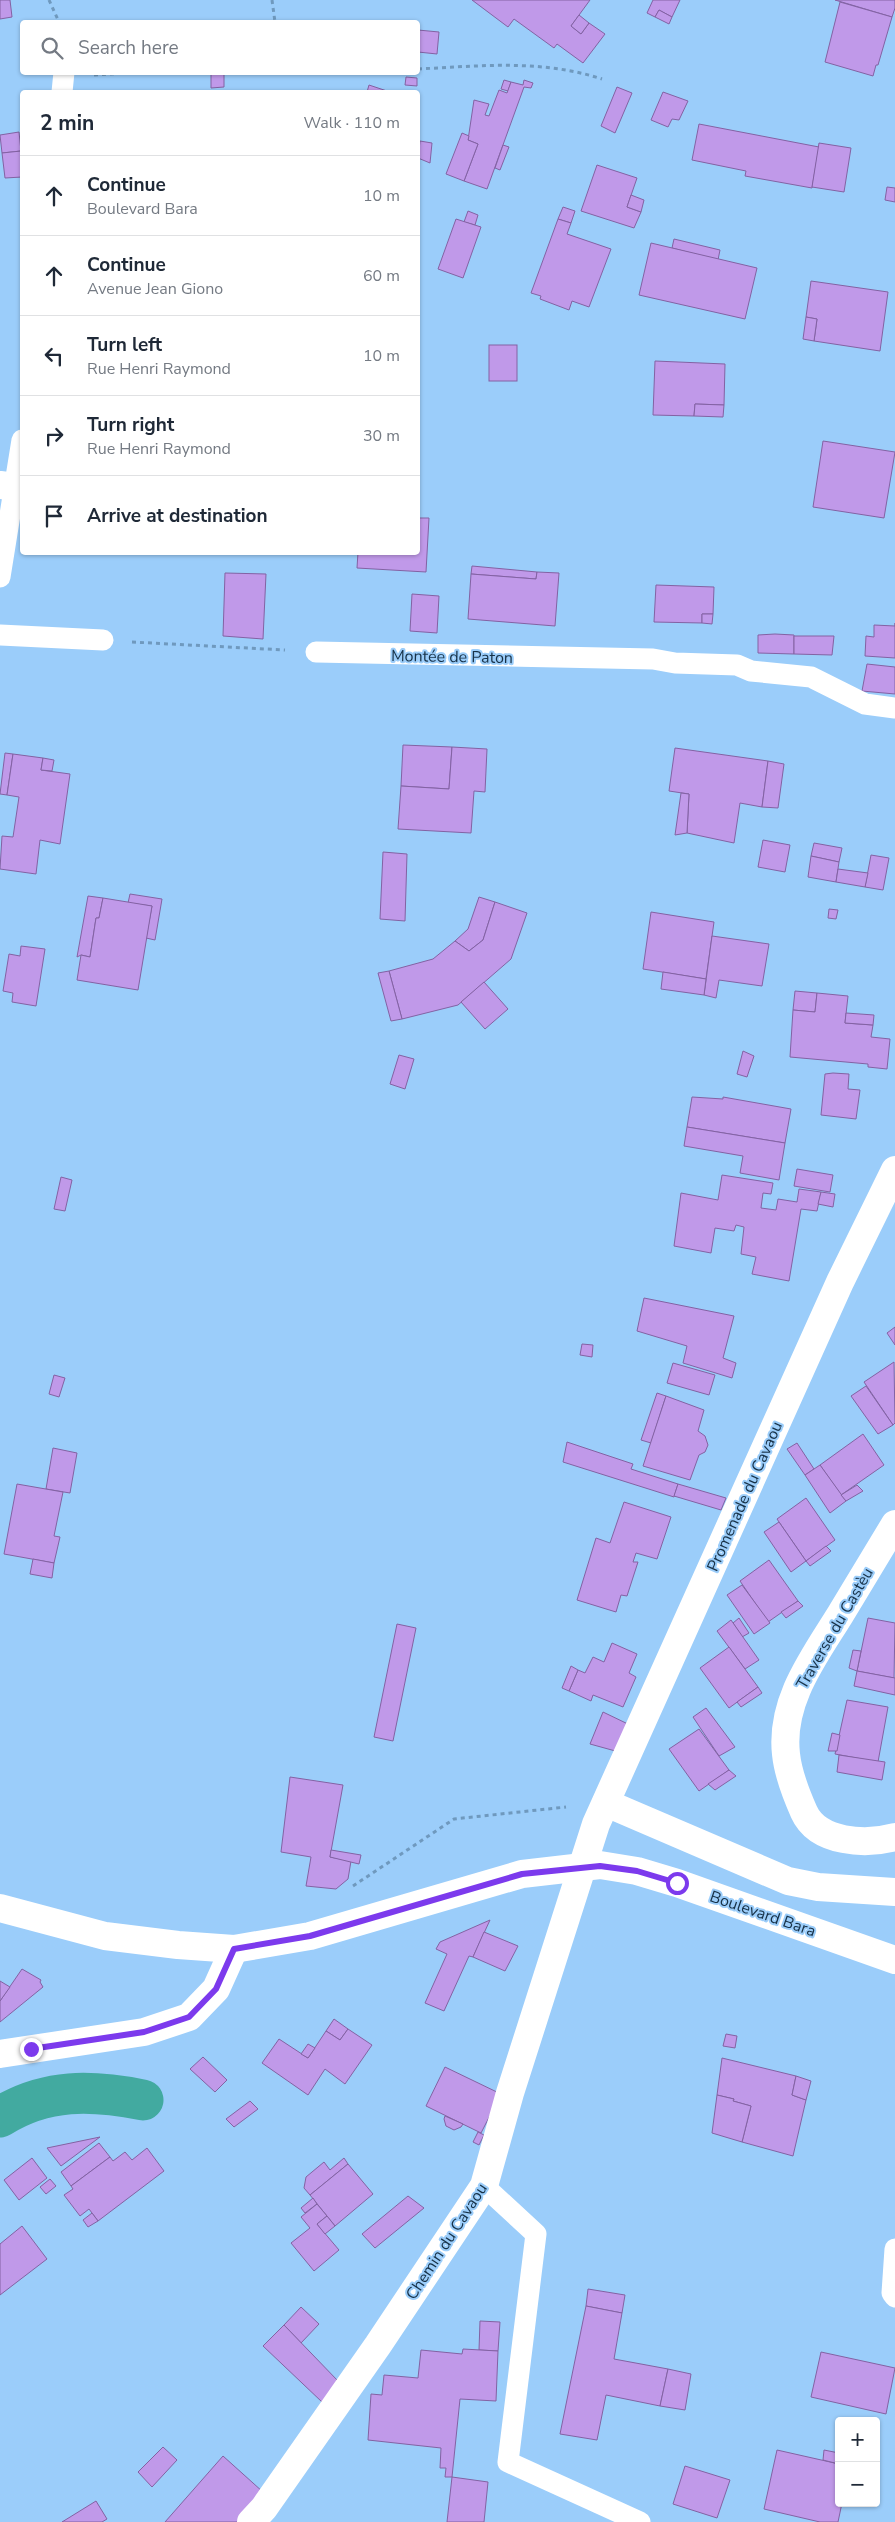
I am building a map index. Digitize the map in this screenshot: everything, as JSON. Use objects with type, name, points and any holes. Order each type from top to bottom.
[{"type":"street","name":"Promenade du Cavaou","points":[[573,1893],[601,1813],[840,1282],[895,1170]]},
{"type":"street","name":"Traverse du Castèu","points":[[895,1524],[799,1682],[788,1719],[786,1754],[794,1790],[809,1822],[842,1840],[879,1842],[895,1837]]},
{"type":"street","points":[[601,1813],[788,1881],[818,1887],[895,1892]]},
{"type":"street","name":"Boulevard Bara","points":[[0,1908],[105,1936],[178,1946],[234,1949],[310,1936],[522,1874],[600,1866],[637,1871],[677,1883],[895,1960]]},
{"type":"street","name":"Chemin du Cavaou","points":[[251,2522],[264,2508],[378,2345],[484,2186],[510,2093],[573,1893]]},
{"type":"street","points":[[0,2054],[144,2032],[189,2017],[216,1989],[234,1949]]},
{"type":"lane","points":[[0,577],[8,486],[20,447]]},
{"type":"lane","points":[[0,635],[103,640]]},
{"type":"lane","name":"Montée de Paton","points":[[316,652],[654,659],[675,663],[737,665],[751,671],[811,677],[865,704],[895,708]]},
{"type":"lane","points":[[484,2186],[536,2234],[508,2462],[640,2522]]},
{"type":"lane","points":[[895,2249],[892,2293],[895,2297]]},
{"type":"path","points":[[49,0],[58,20]]},
{"type":"path","points":[[272,0],[275,20]]},
{"type":"path","points":[[420,69],[522,64],[574,70],[602,78]]},
{"type":"path","points":[[63,80],[110,75]]},
{"type":"path","points":[[103,640],[316,652]]},
{"type":"path","points":[[362,1879],[454,1819],[601,1813]]},
{"type":"building","points":[[0,0],[10,0],[12,17],[0,19]]},
{"type":"building","points":[[472,0],[590,0],[571,26],[581,34],[589,23],[605,34],[583,63],[557,44],[554,48],[514,19],[508,27]]},
{"type":"building","points":[[653,0],[680,0],[672,17],[659,10],[655,17],[647,13]]},
{"type":"building","points":[[835,0],[895,0],[895,8],[892,17]]},
{"type":"building","points":[[840,2],[892,17],[873,76],[825,62]]},
{"type":"building","points":[[659,10],[672,17],[669,24],[655,17]]},
{"type":"building","points":[[579,15],[589,23],[581,34],[571,26]]},
{"type":"building","points":[[420,30],[439,32],[437,54],[420,52]]},
{"type":"building","points":[[211,75],[224,75],[224,87],[211,88]]},
{"type":"building","points":[[406,77],[417,78],[417,86],[405,85]]},
{"type":"building","points":[[504,80],[511,82],[508,91],[501,89]]},
{"type":"building","points":[[524,80],[533,83],[531,88],[524,87],[487,189],[464,181],[478,144],[468,140],[474,100],[489,104],[485,115],[489,116],[499,90],[507,93],[511,82],[523,85]]},
{"type":"building","points":[[369,85],[384,90],[368,90]]},
{"type":"building","points":[[617,87],[632,93],[615,133],[601,126]]},
{"type":"building","points":[[663,92],[688,101],[679,120],[672,119],[668,127],[651,120]]},
{"type":"building","points":[[699,124],[819,147],[812,188],[745,176],[746,171],[692,160]]},
{"type":"building","points":[[19,132],[20,151],[2,153],[0,135]]},
{"type":"building","points":[[462,133],[469,136],[468,140],[478,144],[464,181],[446,174]]},
{"type":"building","points":[[420,141],[432,143],[430,163],[420,159]]},
{"type":"building","points":[[819,143],[851,148],[844,192],[812,187]]},
{"type":"building","points":[[503,145],[509,147],[500,170],[495,168]]},
{"type":"building","points":[[20,151],[20,177],[5,178],[2,153]]},
{"type":"building","points":[[597,165],[637,178],[627,207],[641,212],[634,228],[581,211]]},
{"type":"building","points":[[887,187],[895,188],[895,202],[885,200]]},
{"type":"building","points":[[631,195],[644,200],[641,212],[627,207]]},
{"type":"building","points":[[563,207],[575,211],[571,223],[558,219]]},
{"type":"building","points":[[468,211],[478,215],[475,225],[464,222]]},
{"type":"building","points":[[456,219],[481,227],[463,278],[438,269]]},
{"type":"building","points":[[558,219],[571,223],[567,234],[611,249],[589,307],[572,301],[569,310],[540,299],[541,296],[531,293]]},
{"type":"building","points":[[674,239],[720,250],[718,260],[672,248]]},
{"type":"building","points":[[651,243],[757,268],[745,319],[639,295]]},
{"type":"building","points":[[811,281],[888,292],[880,351],[814,341],[817,319],[806,317]]},
{"type":"building","points":[[806,317],[817,319],[814,341],[803,339]]},
{"type":"building","points":[[489,345],[517,345],[517,381],[489,381]]},
{"type":"building","points":[[655,361],[725,364],[724,405],[695,404],[694,416],[653,415]]},
{"type":"building","points":[[695,404],[724,405],[723,417],[694,416]]},
{"type":"building","points":[[823,441],[895,452],[884,518],[813,507]]},
{"type":"building","points":[[420,518],[429,518],[426,572],[357,568],[358,555],[420,555]]},
{"type":"building","points":[[472,566],[537,572],[536,579],[471,574]]},
{"type":"building","points":[[537,572],[559,573],[555,626],[468,619],[471,574],[536,579]]},
{"type":"building","points":[[225,573],[266,574],[263,639],[223,636]]},
{"type":"building","points":[[656,585],[714,587],[713,614],[702,614],[702,623],[654,622]]},
{"type":"building","points":[[412,594],[439,596],[437,633],[410,631]]},
{"type":"building","points":[[702,614],[713,614],[712,624],[702,623]]},
{"type":"building","points":[[874,625],[895,626],[895,658],[865,656],[866,636],[874,637]]},
{"type":"building","points":[[758,635],[794,635],[794,654],[758,653]]},
{"type":"building","points":[[794,636],[834,636],[832,655],[794,654]]},
{"type":"building","points":[[867,664],[895,667],[895,694],[862,691]]},
{"type":"building","points":[[403,745],[452,747],[449,789],[401,786]]},
{"type":"building","points":[[452,747],[487,749],[485,792],[474,791],[471,833],[398,829],[401,786],[449,789]]},
{"type":"building","points":[[675,748],[768,761],[762,807],[740,803],[734,843],[687,833],[689,794],[669,791]]},
{"type":"building","points":[[5,753],[13,754],[7,795],[0,794]]},
{"type":"building","points":[[13,754],[43,758],[41,770],[70,774],[60,844],[40,840],[36,874],[0,869],[2,836],[13,837],[19,797],[7,795]]},
{"type":"building","points":[[43,758],[54,760],[52,771],[41,770]]},
{"type":"building","points":[[768,761],[784,764],[778,808],[762,807]]},
{"type":"building","points":[[681,793],[689,794],[687,833],[675,835]]},
{"type":"building","points":[[763,840],[790,845],[785,872],[758,867]]},
{"type":"building","points":[[814,843],[842,848],[839,862],[811,856]]},
{"type":"building","points":[[383,852],[407,854],[405,921],[380,919]]},
{"type":"building","points":[[871,855],[889,858],[883,890],[865,887]]},
{"type":"building","points":[[811,856],[839,862],[836,882],[808,877]]},
{"type":"building","points":[[838,869],[868,873],[865,887],[836,882]]},
{"type":"building","points":[[130,894],[162,899],[155,940],[146,938],[152,906],[128,903]]},
{"type":"building","points":[[88,896],[103,898],[99,918],[96,918],[90,957],[81,955],[77,957]]},
{"type":"building","points":[[479,897],[495,902],[483,940],[469,951],[455,941],[468,929]]},
{"type":"building","points":[[103,898],[152,906],[138,990],[77,980],[81,955],[90,957],[96,918],[99,918]]},
{"type":"building","points":[[495,902],[527,913],[511,959],[458,1005],[402,1019],[389,971],[433,959],[455,941],[469,951],[483,940]]},
{"type":"building","points":[[829,909],[838,910],[836,919],[828,918]]},
{"type":"building","points":[[651,912],[714,922],[706,979],[643,969]]},
{"type":"building","points":[[712,936],[769,944],[762,986],[719,980],[716,998],[704,995]]},
{"type":"building","points":[[21,946],[45,949],[36,1006],[12,1002],[13,993],[3,991],[9,954],[20,956]]},
{"type":"building","points":[[389,971],[402,1019],[391,1021],[378,973]]},
{"type":"building","points":[[663,972],[706,979],[704,995],[661,989]]},
{"type":"building","points":[[484,982],[508,1009],[485,1029],[461,1002]]},
{"type":"building","points":[[795,991],[817,993],[815,1012],[793,1010]]},
{"type":"building","points":[[817,993],[848,996],[845,1023],[873,1025],[871,1037],[890,1039],[887,1069],[868,1067],[868,1064],[790,1057],[793,1010],[815,1012]]},
{"type":"building","points":[[846,1013],[874,1015],[873,1025],[845,1023]]},
{"type":"building","points":[[743,1051],[754,1056],[747,1077],[737,1074]]},
{"type":"building","points":[[399,1055],[414,1059],[405,1089],[390,1084]]},
{"type":"building","points":[[825,1074],[849,1074],[848,1089],[860,1090],[856,1119],[821,1115]]},
{"type":"building","points":[[692,1097],[723,1099],[723,1097],[791,1109],[785,1143],[687,1127]]},
{"type":"building","points":[[687,1127],[785,1143],[779,1180],[740,1173],[743,1156],[684,1146]]},
{"type":"building","points":[[797,1169],[833,1175],[830,1192],[794,1186]]},
{"type":"building","points":[[722,1175],[773,1183],[771,1194],[763,1193],[761,1208],[776,1210],[778,1199],[797,1202],[799,1189],[821,1192],[817,1211],[801,1209],[789,1281],[752,1274],[756,1257],[741,1254],[744,1227],[736,1225],[734,1231],[715,1228],[711,1253],[674,1246],[681,1193],[718,1200]]},
{"type":"building","points":[[61,1177],[72,1180],[65,1211],[54,1209]]},
{"type":"building","points":[[821,1192],[835,1194],[833,1207],[818,1204]]},
{"type":"building","points":[[644,1298],[734,1316],[723,1358],[736,1363],[732,1378],[683,1363],[687,1346],[637,1331]]},
{"type":"building","points":[[895,1327],[895,1345],[887,1333]]},
{"type":"building","points":[[582,1344],[593,1345],[592,1357],[580,1355]]},
{"type":"building","points":[[894,1362],[895,1423],[893,1425],[864,1382]]},
{"type":"building","points":[[673,1363],[715,1375],[709,1395],[667,1383]]},
{"type":"building","points":[[54,1375],[65,1378],[59,1397],[49,1394]]},
{"type":"building","points":[[866,1386],[893,1425],[878,1434],[851,1396]]},
{"type":"building","points":[[657,1393],[666,1396],[651,1443],[641,1440]]},
{"type":"building","points":[[666,1396],[704,1410],[698,1431],[705,1436],[708,1445],[705,1452],[699,1455],[690,1480],[643,1466]]},
{"type":"building","points":[[863,1434],[884,1465],[841,1495],[820,1465]]},
{"type":"building","points":[[567,1442],[633,1464],[631,1469],[678,1484],[674,1497],[563,1462]]},
{"type":"building","points":[[797,1443],[814,1469],[805,1475],[787,1449]]},
{"type":"building","points":[[53,1448],[77,1453],[70,1493],[46,1489]]},
{"type":"building","points":[[820,1465],[846,1501],[830,1513],[805,1475]]},
{"type":"building","points":[[17,1484],[63,1492],[54,1536],[60,1537],[54,1563],[4,1554]]},
{"type":"building","points":[[678,1484],[726,1498],[721,1510],[674,1496]]},
{"type":"building","points":[[857,1485],[863,1491],[846,1501],[841,1495]]},
{"type":"building","points":[[806,1498],[835,1540],[806,1561],[777,1519]]},
{"type":"building","points":[[624,1502],[671,1517],[657,1559],[636,1553],[633,1562],[638,1562],[627,1596],[621,1595],[616,1612],[577,1600],[596,1538],[610,1543]]},
{"type":"building","points":[[779,1522],[806,1561],[791,1572],[764,1532]]},
{"type":"building","points":[[826,1546],[831,1551],[810,1566],[806,1561]]},
{"type":"building","points":[[33,1559],[54,1563],[52,1578],[30,1574]]},
{"type":"building","points":[[769,1560],[798,1601],[768,1622],[740,1581]]},
{"type":"building","points":[[742,1585],[770,1623],[754,1634],[727,1595]]},
{"type":"building","points":[[798,1601],[803,1606],[786,1618],[781,1612]]},
{"type":"building","points":[[739,1618],[749,1633],[742,1637],[733,1623]]},
{"type":"building","points":[[868,1618],[895,1623],[894,1678],[857,1671]]},
{"type":"building","points":[[731,1620],[759,1660],[745,1669],[717,1631]]},
{"type":"building","points":[[397,1624],[416,1628],[393,1741],[374,1737]]},
{"type":"building","points":[[612,1643],[637,1654],[629,1673],[636,1677],[623,1707],[593,1695],[591,1701],[569,1691],[578,1670],[585,1673],[593,1657],[604,1662]]},
{"type":"building","points":[[729,1647],[758,1687],[729,1708],[700,1668]]},
{"type":"building","points":[[853,1650],[861,1651],[857,1671],[849,1668]]},
{"type":"building","points":[[571,1666],[578,1670],[569,1691],[562,1688]]},
{"type":"building","points":[[857,1671],[895,1678],[895,1695],[854,1686]]},
{"type":"building","points":[[758,1687],[762,1693],[741,1707],[737,1702]]},
{"type":"building","points":[[847,1700],[888,1707],[878,1762],[835,1754]]},
{"type":"building","points":[[706,1708],[735,1747],[719,1756],[693,1717]]},
{"type":"building","points":[[603,1712],[630,1725],[619,1752],[590,1744]]},
{"type":"building","points":[[699,1729],[729,1770],[699,1791],[669,1749]]},
{"type":"building","points":[[832,1733],[840,1735],[837,1751],[828,1751]]},
{"type":"building","points":[[839,1755],[885,1762],[882,1780],[837,1772]]},
{"type":"building","points":[[729,1770],[736,1776],[715,1790],[708,1784]]},
{"type":"building","points":[[290,1777],[343,1785],[330,1857],[351,1861],[348,1879],[336,1889],[306,1886],[311,1857],[281,1852]]},
{"type":"building","points":[[331,1850],[361,1855],[359,1864],[330,1857]]},
{"type":"building","points":[[490,1920],[473,1957],[469,1956],[444,2011],[425,2003],[447,1954],[436,1949],[440,1942]]},
{"type":"building","points":[[484,1932],[518,1946],[505,1971],[473,1957]]},
{"type":"building","points":[[22,1969],[41,1980],[40,1982],[43,1987],[0,2022],[0,2001]]},
{"type":"building","points":[[0,1981],[10,1987],[0,2001]]},
{"type":"building","points":[[334,2019],[348,2029],[340,2040],[326,2031]]},
{"type":"building","points":[[348,2029],[372,2045],[345,2084],[325,2069],[308,2095],[262,2063],[279,2039],[308,2058],[326,2031],[340,2040]]},
{"type":"building","points":[[726,2034],[737,2036],[735,2048],[723,2046]]},
{"type":"building","points":[[308,2044],[315,2048],[308,2058],[301,2054]]},
{"type":"building","points":[[203,2057],[227,2080],[215,2092],[190,2069]]},
{"type":"building","points":[[722,2058],[796,2076],[792,2095],[806,2100],[793,2156],[742,2142],[751,2106],[717,2095]]},
{"type":"building","points":[[445,2067],[501,2094],[481,2133],[426,2106]]},
{"type":"building","points":[[796,2076],[811,2081],[806,2100],[792,2095]]},
{"type":"building","points":[[717,2095],[751,2106],[742,2142],[712,2133]]},
{"type":"building","points":[[250,2101],[258,2109],[234,2127],[226,2119]]},
{"type":"building","points":[[445,2116],[463,2124],[454,2130],[446,2126]]},
{"type":"building","points":[[478,2132],[484,2135],[479,2145],[473,2142]]},
{"type":"building","points":[[100,2137],[61,2166],[47,2148]]},
{"type":"building","points":[[99,2143],[110,2157],[71,2186],[61,2172]]},
{"type":"building","points":[[147,2148],[164,2171],[98,2221],[89,2209],[80,2216],[64,2195],[73,2189],[71,2186],[110,2157],[113,2161],[125,2152],[132,2160]]},
{"type":"building","points":[[32,2158],[47,2178],[19,2200],[4,2180]]},
{"type":"building","points":[[344,2158],[348,2164],[310,2195],[304,2188],[306,2177],[324,2162],[330,2170]]},
{"type":"building","points":[[348,2164],[373,2194],[335,2226],[310,2195]]},
{"type":"building","points":[[50,2179],[56,2186],[46,2194],[40,2187]]},
{"type":"building","points":[[408,2196],[424,2208],[375,2248],[362,2234]]},
{"type":"building","points":[[313,2198],[317,2204],[305,2213],[301,2208]]},
{"type":"building","points":[[317,2204],[327,2216],[317,2224],[339,2250],[314,2271],[291,2243],[310,2228],[301,2217]]},
{"type":"building","points":[[92,2213],[98,2221],[88,2227],[83,2220]]},
{"type":"building","points":[[327,2216],[335,2226],[325,2234],[317,2224]]},
{"type":"building","points":[[22,2226],[47,2259],[0,2295],[0,2244]]},
{"type":"building","points":[[588,2289],[625,2295],[622,2313],[586,2306]]},
{"type":"building","points":[[586,2306],[622,2313],[614,2359],[668,2369],[660,2406],[606,2395],[597,2440],[560,2434]]},
{"type":"building","points":[[301,2307],[319,2324],[301,2343],[284,2325]]},
{"type":"building","points":[[480,2321],[500,2322],[498,2351],[479,2350]]},
{"type":"building","points":[[284,2325],[338,2381],[322,2402],[263,2346]]},
{"type":"building","points":[[463,2349],[498,2351],[496,2401],[460,2399],[452,2477],[445,2477],[446,2468],[440,2468],[441,2448],[368,2440],[371,2394],[382,2395],[384,2375],[418,2378],[421,2350],[462,2354]]},
{"type":"building","points":[[821,2352],[895,2368],[886,2414],[811,2397]]},
{"type":"building","points":[[668,2369],[691,2374],[685,2410],[660,2406]]},
{"type":"building","points":[[163,2447],[177,2460],[152,2487],[138,2472]]},
{"type":"building","points":[[777,2450],[835,2463],[835,2507],[841,2507],[838,2522],[820,2522],[764,2509]]},
{"type":"building","points":[[824,2450],[835,2452],[835,2463],[823,2460]]},
{"type":"building","points":[[223,2456],[263,2492],[237,2522],[165,2522]]},
{"type":"building","points":[[685,2466],[730,2480],[717,2518],[673,2504]]},
{"type":"building","points":[[452,2477],[488,2482],[484,2522],[447,2522]]},
{"type":"building","points":[[96,2501],[107,2519],[102,2522],[62,2522]]},
{"type":"waterway","points":[[0,2117],[17,2108],[52,2096],[87,2093],[143,2100]]},
{"type":"route","points":[[31,2049],[144,2032],[189,2017],[216,1989],[234,1949],[310,1936],[522,1874],[600,1866],[637,1871],[677,1883]]}]
